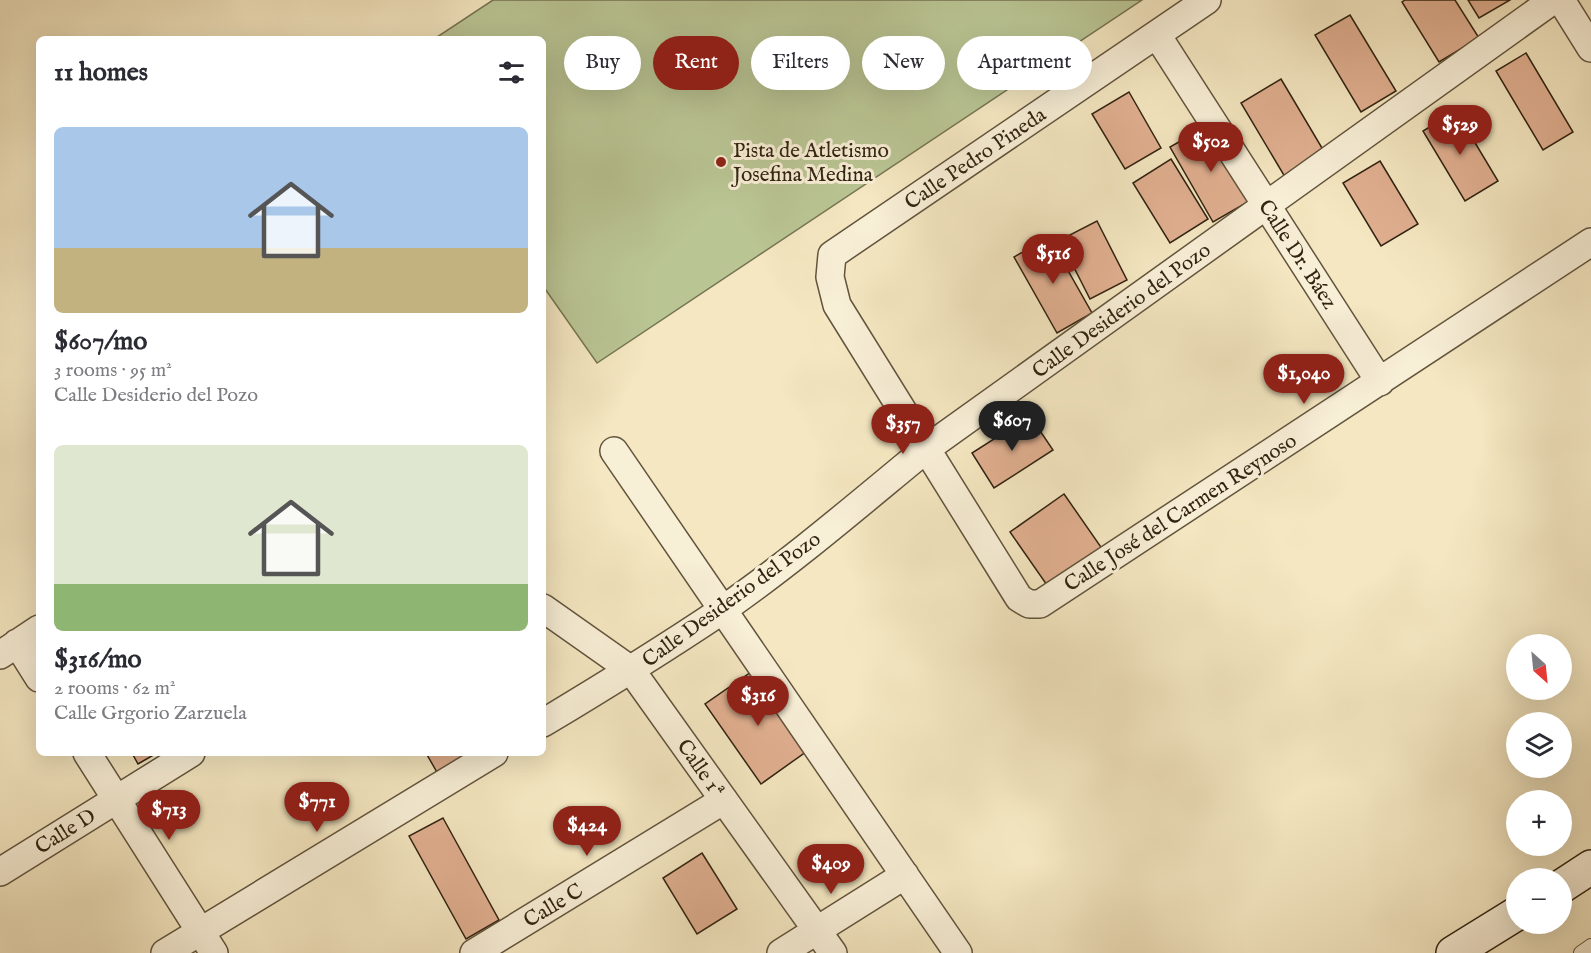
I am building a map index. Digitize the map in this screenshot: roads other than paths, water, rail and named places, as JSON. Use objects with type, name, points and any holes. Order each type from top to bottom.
[{"type":"main road","points":[[1572,879],[1591,867]]},
{"type":"main road","points":[[1453,953],[1506,920]]},
{"type":"street","name":"Calle Pedro Pineda","points":[[926,449],[837,305],[830,277],[832,255],[1207,0]]},
{"type":"street","name":"Calle Desiderio del Pozo","points":[[546,721],[631,670],[723,609],[835,525],[926,449],[1553,0]]},
{"type":"street","points":[[1561,0],[1591,48]]},
{"type":"street","name":"Calle Dr. Báez","points":[[1157,35],[1380,382]]},
{"type":"street","name":"Calle José del Carmen Reynoso","points":[[926,449],[1019,598],[1029,604],[1040,604],[1591,242]]},
{"type":"street","points":[[614,451],[958,953]]},
{"type":"street","name":"Calle 1ª","points":[[546,610],[631,670],[833,953]]},
{"type":"street","points":[[19,642],[36,673]]},
{"type":"street","points":[[89,756],[207,942]]},
{"type":"street","name":"Calle D","points":[[0,872],[186,756]]},
{"type":"street","points":[[165,953],[207,942],[489,756]]},
{"type":"street","name":"Calle C","points":[[474,953],[724,800]]},
{"type":"street","points":[[781,953],[905,875]]},
{"type":"lane","points":[[1581,953],[1591,946]]},
{"type":"place","name":"Pista de Atletismo Josefina Medina","points":[[721,162]]}]
